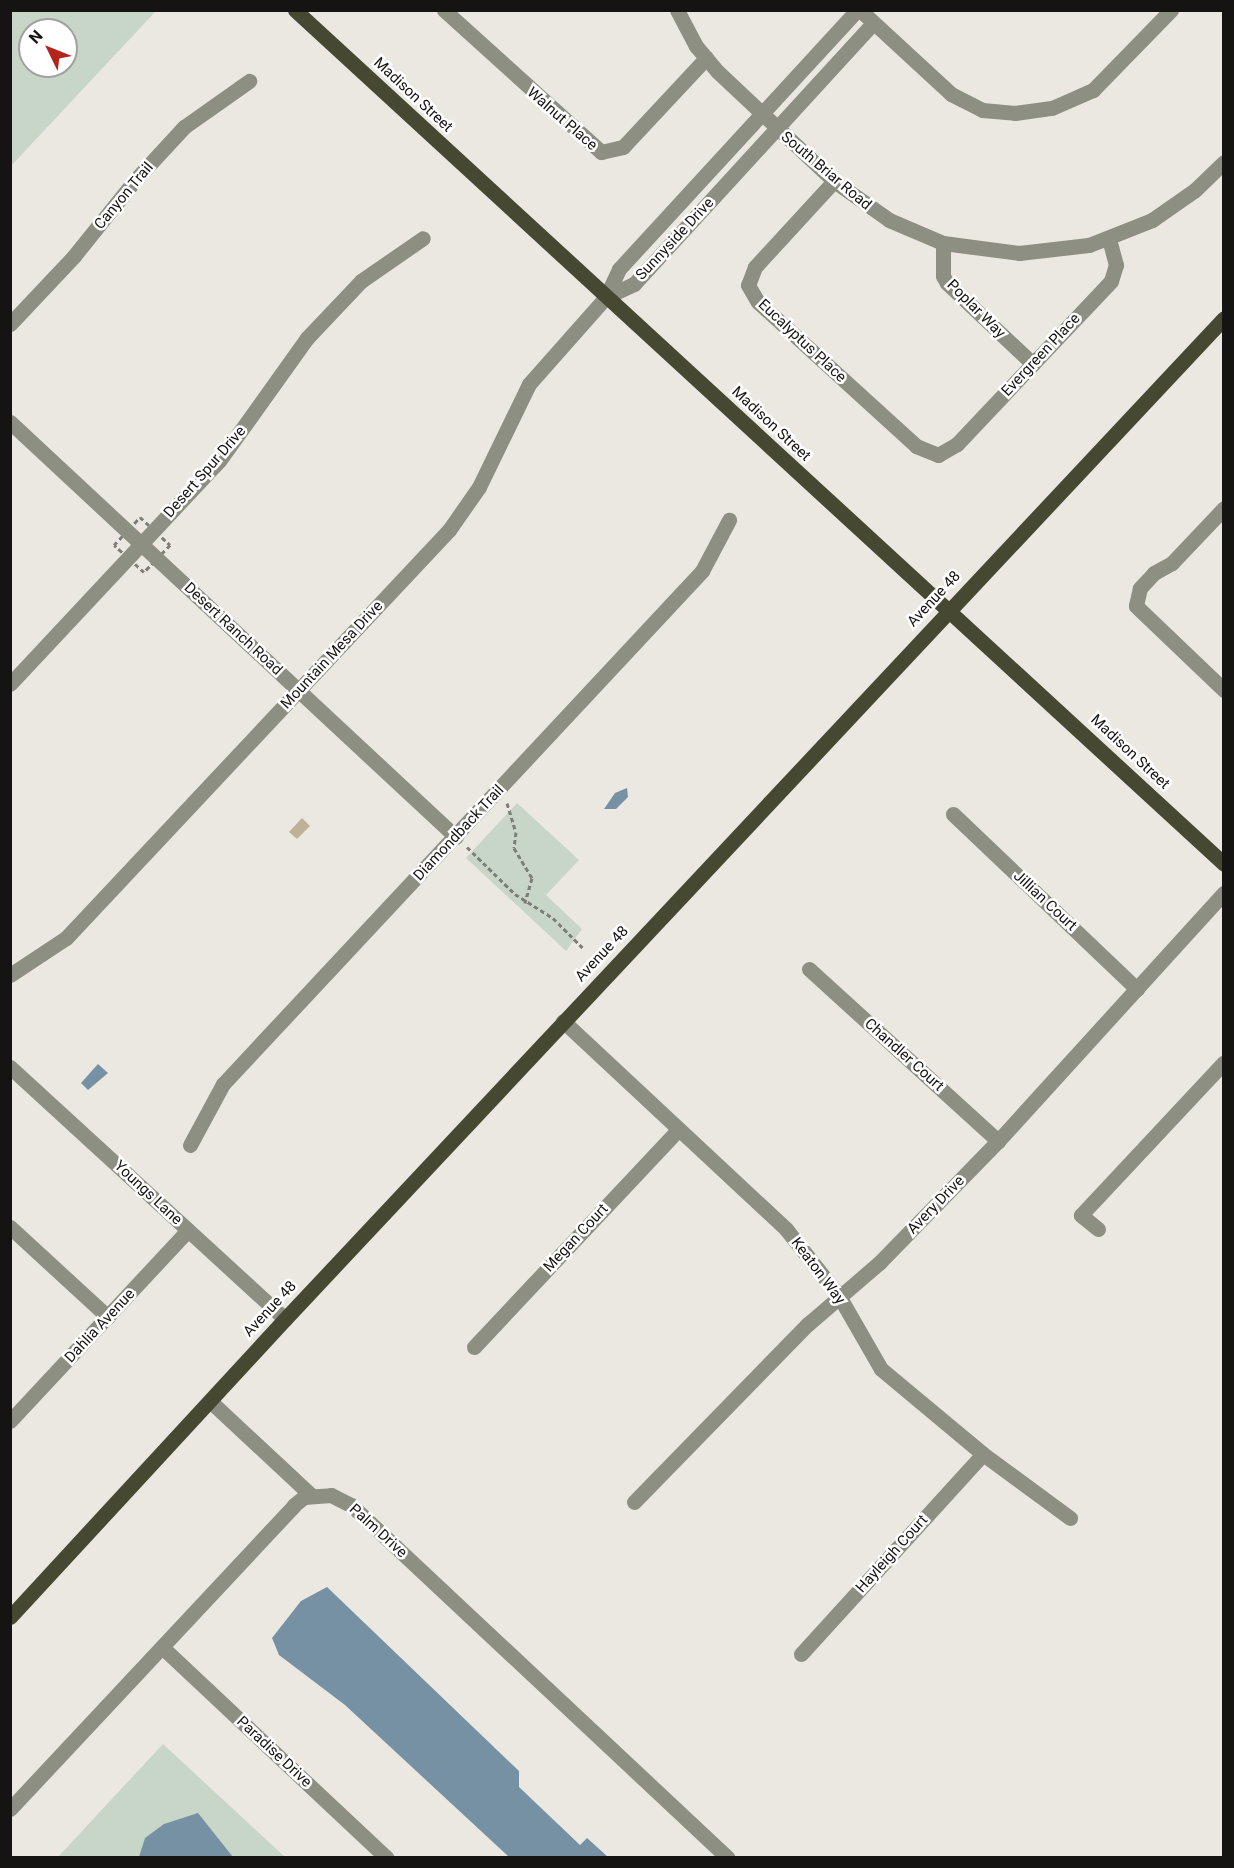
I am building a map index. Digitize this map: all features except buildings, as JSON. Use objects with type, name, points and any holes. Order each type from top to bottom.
[{"type":"main road","name":"Madison Street","points":[[305,14],[606,297],[1224,864]]},
{"type":"main road","name":"Avenue 48","points":[[10,1617],[948,609],[1224,318]]},
{"type":"street","name":"Walnut Place","points":[[444,10],[601,152],[623,147],[706,58]]},
{"type":"street","name":"South Briar Road","points":[[677,10],[706,58],[760,114],[834,181],[889,220],[944,243],[1019,253],[1068,250],[1109,239],[1174,206],[1224,162]]},
{"type":"street","points":[[858,10],[951,94],[982,110],[1016,113],[1052,108],[1093,90],[1171,10]]},
{"type":"street","name":"Sunnyside Drive","points":[[606,297],[619,269],[655,228],[858,10]]},
{"type":"street","name":"Sunnyside Drive","points":[[606,297],[634,284],[873,23]]},
{"type":"street","name":"Canyon Trail","points":[[10,324],[74,256],[117,200],[184,127],[249,81]]},
{"type":"street","name":"Eucalyptus Place","points":[[834,181],[755,267],[748,285],[758,302],[911,441],[938,455]]},
{"type":"street","points":[[655,228],[671,243]]},
{"type":"street","name":"Desert Spur Drive","points":[[10,684],[219,461],[307,338],[361,281],[423,238]]},
{"type":"street","name":"Evergreen Place","points":[[938,455],[957,444],[1111,281],[1116,266],[1109,239]]},
{"type":"street","name":"Poplar Way","points":[[944,243],[944,276],[947,283],[1033,364]]},
{"type":"street","name":"Mountain Mesa Drive","points":[[10,975],[66,938],[461,516],[496,456],[530,384],[606,297]]},
{"type":"street","name":"Desert Ranch Road","points":[[10,422],[461,842]]},
{"type":"street","points":[[1224,508],[1172,563],[1154,573],[1140,588],[1136,606],[1224,690]]},
{"type":"street","name":"Diamondback Trail","points":[[190,1145],[223,1084],[461,842],[702,571],[729,520]]},
{"type":"street","name":"Jillian Court","points":[[953,814],[1137,988]]},
{"type":"street","name":"Avery Drive","points":[[634,1502],[839,1296],[879,1263],[998,1141],[1224,893]]},
{"type":"street","name":"Chandler Court","points":[[809,969],[998,1141]]},
{"type":"street","name":"Keaton Way","points":[[563,1021],[786,1229],[839,1296],[881,1369],[983,1454],[1070,1518]]},
{"type":"street","points":[[1098,1229],[1081,1215],[1224,1062]]},
{"type":"street","name":"Youngs Lane","points":[[10,1067],[285,1319]]},
{"type":"street","name":"Megan Court","points":[[474,1347],[678,1130]]},
{"type":"street","points":[[10,1227],[108,1317]]},
{"type":"street","name":"Dahlia Avenue","points":[[10,1421],[189,1230]]},
{"type":"street","points":[[10,1809],[294,1505],[312,1496],[210,1401]]},
{"type":"street","name":"Hayleigh Court","points":[[801,1654],[983,1454]]},
{"type":"street","name":"Palm Drive","points":[[312,1496],[331,1496],[351,1505],[728,1857]]},
{"type":"street","name":"Paradise Drive","points":[[162,1647],[387,1857]]},
{"type":"path","points":[[507,803],[516,832],[513,848],[532,878],[525,903]]},
{"type":"path","points":[[461,842],[525,903],[553,918],[584,950]]},
{"type":"green space","points":[[10,11],[156,11],[11,166]]},
{"type":"green space","points":[[517,803],[579,860],[546,895],[582,929],[566,951],[466,858]]},
{"type":"green space","points":[[163,1744],[285,1857],[57,1858]]},
{"type":"water","points":[[627,788],[628,797],[616,809],[604,809],[615,793]]},
{"type":"water","points":[[98,1064],[108,1073],[88,1090],[81,1083]]},
{"type":"water","points":[[327,1587],[519,1771],[519,1787],[580,1845],[587,1838],[608,1857],[509,1857],[345,1705],[279,1655],[272,1638],[301,1601]]},
{"type":"water","points":[[198,1813],[233,1857],[139,1857],[145,1838],[164,1824]]}]
